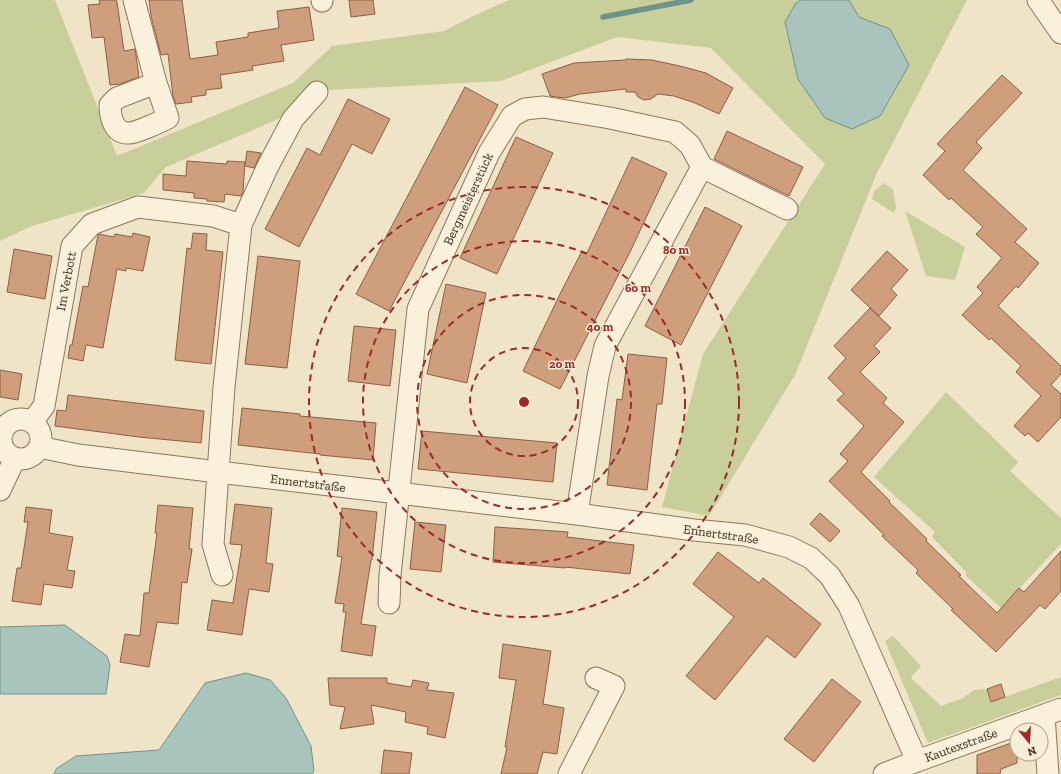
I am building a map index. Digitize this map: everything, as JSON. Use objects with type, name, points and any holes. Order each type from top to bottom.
[{"type":"street","points":[[134,0],[156,83]]},
{"type":"street","points":[[1038,0],[1061,33]]},
{"type":"street","points":[[222,575],[213,544],[224,387],[241,225],[268,166],[293,119],[317,92]]},
{"type":"street","name":"Bergmeisterstück","points":[[399,494],[418,309],[489,153],[512,116],[525,108],[543,107],[610,118],[675,132],[690,145],[702,167]]},
{"type":"street","points":[[577,514],[598,376],[605,346],[702,167],[787,209]]},
{"type":"street","name":"Im Verbott","points":[[32,422],[44,406],[72,246],[92,224],[138,207],[214,216],[241,225]]},
{"type":"street","points":[[16,420],[27,420],[32,422],[37,427],[40,434],[41,440],[39,447],[32,455],[26,458],[14,458],[4,450],[1,444],[1,430],[10,422],[16,420]]},
{"type":"street","name":"Ennertstraße","points":[[39,447],[78,455],[745,535],[789,547],[811,558],[830,576],[849,606],[917,761]]},
{"type":"street","points":[[0,490],[14,458]]},
{"type":"street","points":[[390,603],[390,575],[399,494]]},
{"type":"street","points":[[569,774],[614,686],[596,678]]},
{"type":"street","points":[[1048,774],[1052,712]]},
{"type":"street","name":"Kautexstraße","points":[[884,774],[1052,712]]},
{"type":"green space","points":[[0,0],[55,0],[117,156],[293,83],[332,46],[444,31],[509,0],[801,0],[796,3],[890,29],[859,17],[849,0],[967,0],[877,173],[795,375],[709,516],[662,507],[703,354],[825,164],[711,48],[617,37],[501,81],[329,90],[274,121],[166,167],[144,193],[32,226],[0,241]]},
{"type":"green space","points":[[884,183],[893,189],[896,208],[894,213],[872,199],[874,191]]},
{"type":"green space","points":[[905,211],[965,247],[955,280],[926,276]]},
{"type":"green space","points":[[946,392],[1018,462],[1010,471],[1061,518],[1061,544],[1001,608],[966,576],[966,572],[932,537],[935,532],[874,477]]},
{"type":"green space","points":[[893,636],[921,666],[911,678],[941,706],[963,698],[974,690],[987,689],[991,702],[1061,677],[1061,695],[928,743],[885,641]]},
{"type":"water","points":[[801,0],[849,0],[859,17],[890,29],[909,65],[880,116],[852,129],[825,118],[798,79],[785,22],[796,3]]},
{"type":"water","points":[[65,625],[107,656],[110,665],[106,694],[0,694],[0,627]]},
{"type":"water","points":[[246,673],[270,680],[286,698],[311,746],[314,771],[312,774],[54,774],[56,769],[76,756],[159,750],[205,683]]},
{"type":"building","points":[[99,0],[116,0],[124,51],[135,49],[139,77],[120,84],[110,85],[104,37],[92,38],[88,5],[100,4]]},
{"type":"building","points":[[149,0],[182,0],[190,59],[218,55],[216,42],[248,37],[248,33],[279,28],[277,11],[309,7],[314,40],[281,45],[284,61],[252,66],[253,70],[220,75],[222,88],[206,90],[206,95],[191,97],[192,102],[176,104],[173,96],[168,54],[161,55],[151,16]]},
{"type":"building","points":[[349,0],[373,0],[375,14],[351,17]]},
{"type":"building","points":[[626,59],[652,60],[684,67],[706,73],[733,88],[719,114],[695,103],[674,96],[658,94],[651,99],[644,100],[638,97],[635,92],[626,92],[626,89],[580,94],[565,98],[550,96],[542,74],[574,63]]},
{"type":"building","points":[[1002,75],[1022,93],[976,142],[982,148],[963,170],[1027,229],[1015,242],[1039,263],[1018,288],[1016,286],[998,306],[1061,366],[1061,374],[1051,385],[1061,394],[1061,417],[1038,442],[1028,433],[1025,436],[1014,426],[1041,396],[1016,372],[1021,366],[991,338],[989,340],[962,315],[983,293],[977,287],[1002,258],[976,234],[983,227],[951,198],[949,200],[923,175],[945,151],[937,144]]},
{"type":"building","points":[[465,87],[498,105],[389,311],[356,294]]},
{"type":"building","points":[[348,99],[390,119],[372,154],[352,144],[299,247],[265,229],[307,148],[320,155]]},
{"type":"building","points":[[727,131],[803,167],[789,196],[714,159]]},
{"type":"building","points":[[516,137],[553,153],[497,274],[460,258]]},
{"type":"building","points":[[247,151],[261,153],[254,168],[245,166]]},
{"type":"building","points":[[632,157],[667,173],[630,252],[560,389],[523,371],[582,251],[587,253]]},
{"type":"building","points":[[187,161],[227,164],[227,161],[245,162],[243,192],[241,196],[225,194],[224,202],[207,201],[207,199],[194,198],[194,193],[163,190],[163,174],[186,176]]},
{"type":"building","points":[[705,207],[742,226],[681,345],[645,326]]},
{"type":"building","points":[[133,233],[150,237],[143,271],[126,268],[126,271],[117,269],[103,348],[86,345],[83,361],[68,358],[70,345],[72,345],[83,286],[88,287],[98,235],[114,237],[115,234],[132,237]]},
{"type":"building","points":[[193,233],[207,234],[206,250],[223,252],[211,364],[175,360],[187,248],[191,249]]},
{"type":"building","points":[[14,249],[52,256],[45,299],[7,292]]},
{"type":"building","points":[[887,251],[908,270],[891,289],[897,295],[879,316],[851,290]]},
{"type":"building","points":[[258,256],[300,261],[287,368],[245,364]]},
{"type":"building","points":[[446,284],[486,293],[467,383],[427,374]]},
{"type":"building","points":[[870,308],[891,328],[874,346],[880,352],[860,372],[887,398],[883,403],[904,422],[861,472],[927,539],[926,541],[961,575],[959,576],[997,613],[1019,588],[1024,592],[1061,551],[1061,591],[1045,609],[1040,605],[996,652],[951,610],[953,609],[916,573],[918,570],[882,536],[884,535],[829,481],[848,461],[840,454],[864,426],[837,400],[844,394],[828,378],[846,358],[834,346]]},
{"type":"building","points":[[354,326],[396,330],[390,386],[348,381]]},
{"type":"building","points":[[628,354],[667,358],[662,404],[657,404],[647,490],[607,485],[617,399],[622,400]]},
{"type":"building","points":[[0,370],[22,374],[18,400],[0,397]]},
{"type":"building","points":[[68,395],[204,411],[201,443],[139,437],[55,426],[57,410],[66,411]]},
{"type":"building","points":[[242,408],[300,414],[300,416],[376,423],[373,460],[238,445]]},
{"type":"building","points":[[422,431],[557,443],[553,482],[418,469]]},
{"type":"building","points":[[235,504],[272,508],[266,563],[273,564],[269,592],[249,589],[242,635],[207,630],[212,600],[233,603],[242,545],[230,544]]},
{"type":"building","points":[[158,505],[193,508],[189,549],[192,549],[187,583],[182,582],[178,624],[157,622],[149,667],[120,662],[125,634],[140,636],[144,593],[149,593],[157,533],[155,533]]},
{"type":"building","points":[[26,507],[52,510],[49,533],[73,537],[67,570],[75,571],[72,588],[44,584],[41,605],[12,601],[17,568],[21,568],[28,522],[24,522]]},
{"type":"building","points":[[342,508],[377,512],[372,560],[361,624],[376,626],[372,656],[341,651],[346,612],[343,612],[344,604],[335,603],[342,557],[337,556]]},
{"type":"building","points":[[820,513],[840,531],[830,542],[810,524]]},
{"type":"building","points":[[415,522],[446,525],[441,572],[410,569]]},
{"type":"building","points":[[495,527],[568,532],[567,537],[634,545],[630,574],[565,567],[493,562]]},
{"type":"building","points":[[718,552],[759,583],[763,578],[821,624],[795,658],[767,636],[715,700],[686,676],[734,617],[693,584]]},
{"type":"building","points":[[503,644],[551,651],[543,704],[564,708],[557,754],[543,752],[537,774],[501,774],[507,747],[505,747],[516,680],[499,678]]},
{"type":"building","points":[[328,678],[387,678],[387,683],[411,687],[413,680],[429,683],[427,690],[454,693],[445,738],[427,734],[428,727],[405,722],[406,712],[371,705],[374,724],[340,729],[345,707],[330,705]]},
{"type":"building","points":[[832,679],[861,702],[814,762],[784,739]]},
{"type":"building","points":[[1001,684],[1005,697],[991,702],[987,689]]},
{"type":"building","points":[[1009,744],[1009,762],[1017,763],[1001,769],[1000,774],[977,774],[977,755]]},
{"type":"building","points":[[384,750],[412,753],[409,774],[381,774]]},
{"type":"waterway","points":[[603,17],[691,0]]}]
